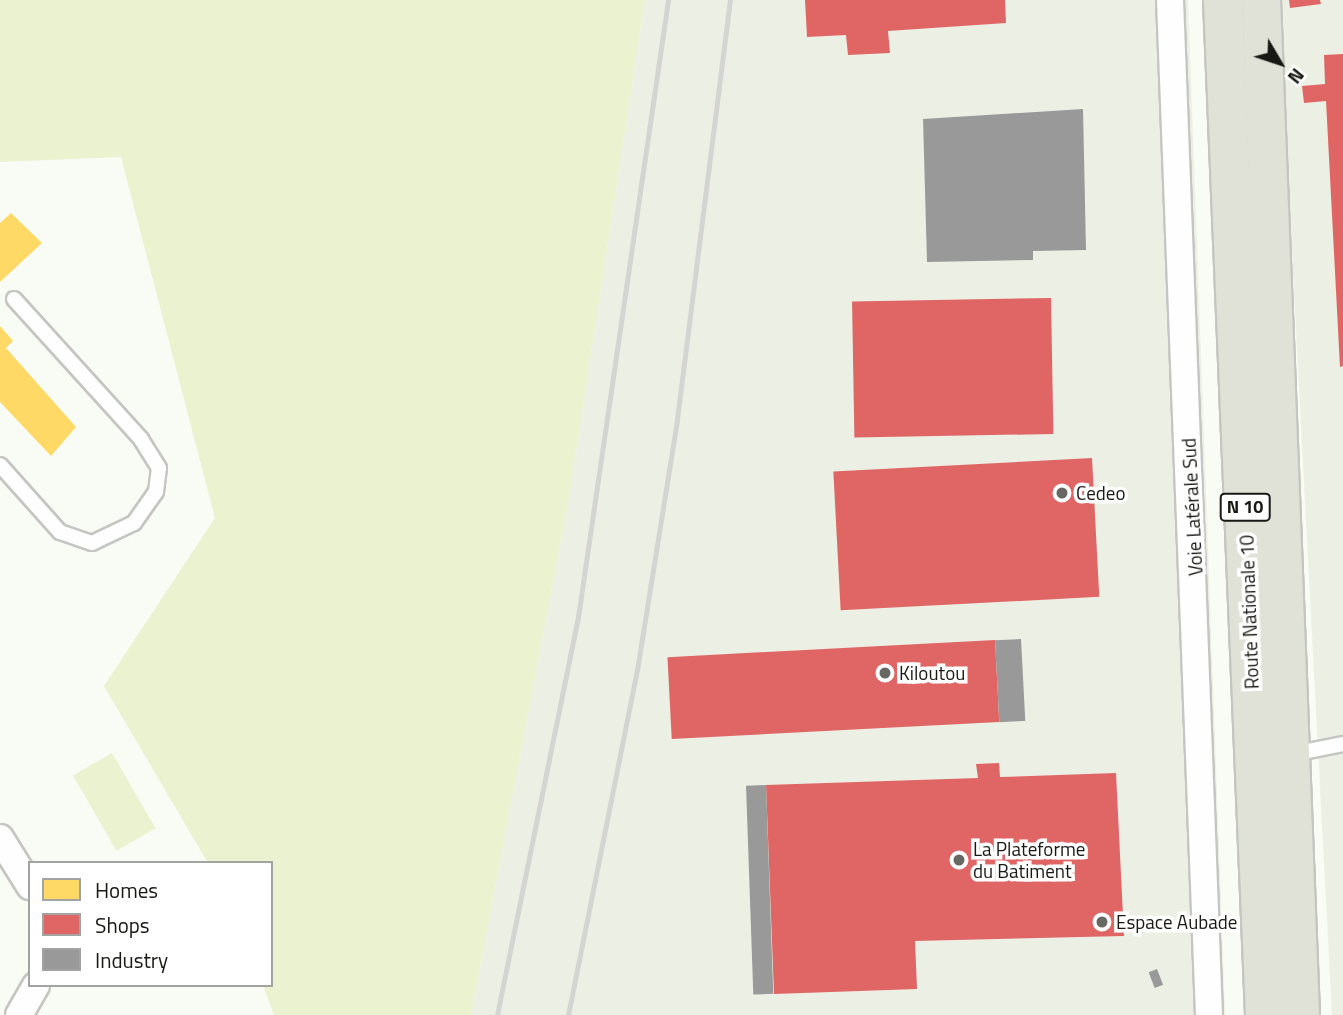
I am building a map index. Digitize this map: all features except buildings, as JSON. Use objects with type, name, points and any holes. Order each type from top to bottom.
[{"type":"main road","name":"Route Nationale 10","points":[[1223,0],[1265,1015]]},
{"type":"main road","name":"N 10","points":[[1261,0],[1300,1015]]},
{"type":"street","name":"Voie Latérale Sud","points":[[1170,0],[1209,1015]]},
{"type":"street","points":[[1,843],[28,883]]},
{"type":"street","points":[[19,1015],[35,987]]},
{"type":"lane","points":[[0,465],[60,532],[92,543],[134,523],[156,492],[159,468],[141,439],[14,299]]},
{"type":"lane","points":[[1291,754],[1343,744]]},
{"type":"shaded area","points":[[645,0],[1188,0],[1225,1015],[471,1015],[569,498]]},
{"type":"shaded area","points":[[1271,0],[1343,0],[1343,1015],[1332,1015],[1283,83]]},
{"type":"green space","points":[[0,0],[645,0],[569,498],[471,1015],[274,1015],[264,987],[273,987],[273,861],[207,861],[104,686],[215,518],[121,157],[0,162]]},
{"type":"green space","points":[[112,753],[156,828],[117,851],[73,776]]},
{"type":"railway","points":[[497,1015],[578,617],[668,0]]},
{"type":"railway","points":[[568,1015],[637,670],[677,419],[730,0]]},
{"type":"place","name":"Cedeo","points":[[1062,493]]},
{"type":"place","name":"Kiloutou","points":[[885,673]]},
{"type":"place","name":"La Plateforme du Batiment","points":[[959,860]]},
{"type":"place","name":"Espace Aubade","points":[[1102,922]]}]
